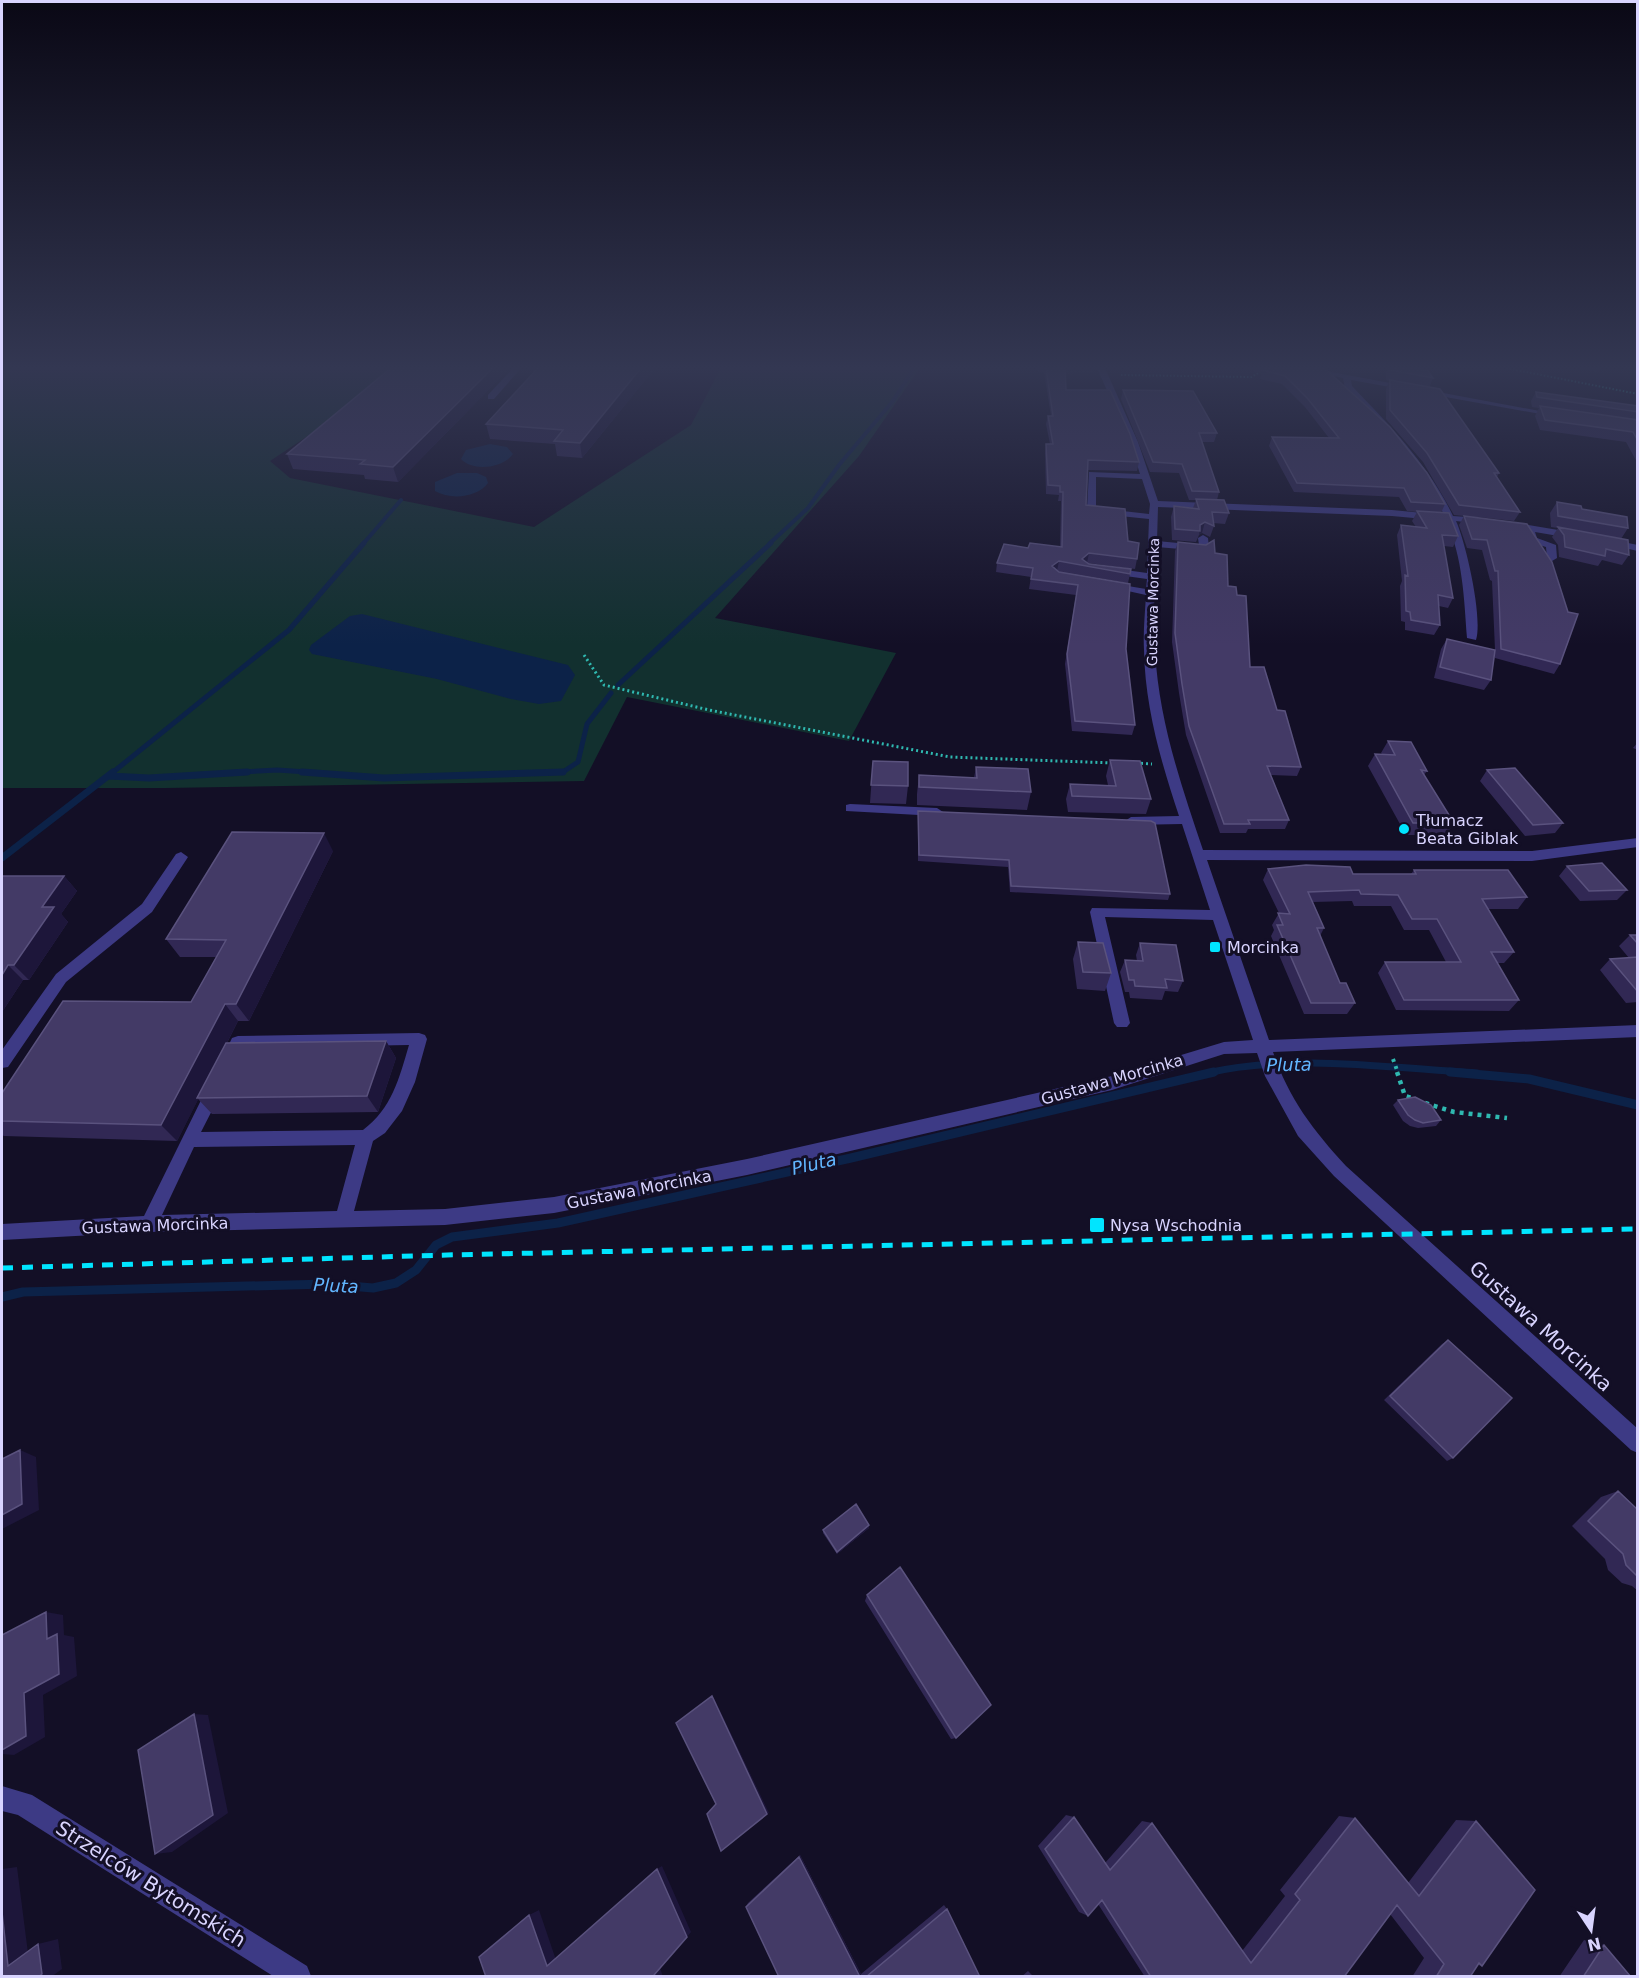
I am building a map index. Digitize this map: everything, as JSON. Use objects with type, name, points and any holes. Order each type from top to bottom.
[{"type":"street","name":"Gustawa Morcinka","points":[[1140,460],[1154,504],[1149,650],[1154,700],[1168,765],[1273,1076],[1304,1131],[1340,1171],[1638,1443]]},
{"type":"street","points":[[1417,460],[1434,486],[1451,518],[1462,548],[1468,582],[1472,638]]},
{"type":"street","points":[[1147,477],[1092,474],[1091,510],[1155,517]]},
{"type":"street","points":[[1154,504],[1392,513],[1495,523],[1584,537]]},
{"type":"street","points":[[1529,528],[1533,540],[1551,545],[1552,558]]},
{"type":"street","points":[[1154,544],[1204,548],[1203,538]]},
{"type":"street","points":[[1595,539],[1638,548]]},
{"type":"street","points":[[1098,569],[1152,577]]},
{"type":"street","points":[[1104,585],[1152,593]]},
{"type":"street","points":[[850,808],[957,813]]},
{"type":"street","points":[[1122,820],[1186,820]]},
{"type":"street","points":[[1198,855],[1532,855],[1598,849],[1638,842]]},
{"type":"street","points":[[2,1062],[61,978],[147,908],[181,857]]},
{"type":"street","points":[[1122,1023],[1097,912],[1219,915]]},
{"type":"street","name":"Gustawa Morcinka","points":[[2,1232],[149,1224],[445,1217],[565,1203],[747,1167],[1113,1083],[1224,1048],[1263,1050],[1638,1031]]},
{"type":"street","points":[[149,1224],[189,1140],[238,1042],[419,1039],[397,1109],[381,1128],[366,1137],[189,1140]]},
{"type":"street","points":[[343,1220],[366,1137]]},
{"type":"street","name":"Strzelców Bytomskich","points":[[2,1799],[23,1804],[297,1977]]},
{"type":"path","points":[[584,655],[604,685],[709,710],[950,757],[1123,763]]},
{"type":"path","points":[[1135,763],[1168,765]]},
{"type":"path","points":[[1394,1062],[1405,1096],[1454,1112],[1507,1118]]},
{"type":"green space","points":[[2,460],[271,460],[290,478],[534,527],[637,460],[855,460],[715,618],[896,653],[849,741],[627,697],[584,781],[166,788],[2,788]]},
{"type":"water","points":[[463,460],[506,460],[488,467]]},
{"type":"water","points":[[457,473],[477,473],[486,477],[488,483],[477,492],[463,496],[448,496],[435,491],[435,482]]},
{"type":"water","points":[[362,614],[568,665],[575,675],[561,701],[539,704],[511,699],[437,679],[312,654],[309,650],[311,645],[350,616]]},
{"type":"building","points":[[365,460],[400,460],[393,467],[360,464]]},
{"type":"building","points":[[1047,460],[1088,460],[1086,505],[1125,509],[1128,541],[1139,543],[1137,559],[1089,553],[1082,559],[1089,564],[1131,569],[1130,574],[1059,561],[1052,566],[1059,572],[1130,584],[1126,649],[1135,725],[1075,721],[1067,654],[1078,585],[1031,579],[1033,568],[997,563],[1004,544],[1028,548],[1030,543],[1062,547],[1063,492],[1060,492],[1060,486],[1048,485]]},
{"type":"building","points":[[1096,460],[1138,460],[1139,462]]},
{"type":"building","points":[[1152,460],[1208,460],[1219,492],[1192,491],[1182,464]]},
{"type":"building","points":[[1285,460],[1417,460],[1445,504],[1411,502],[1404,488],[1297,483]]},
{"type":"building","points":[[1431,460],[1490,460],[1499,473],[1494,473],[1520,512],[1459,505]]},
{"type":"building","points":[[1196,499],[1224,500],[1229,513],[1212,512],[1214,526],[1205,522],[1200,525],[1200,531],[1175,529],[1174,506],[1199,509]]},
{"type":"building","points":[[1557,502],[1627,517],[1628,528],[1558,516]]},
{"type":"building","points":[[1417,511],[1449,513],[1458,536],[1442,535],[1453,598],[1438,595],[1440,625],[1411,620],[1410,612],[1406,611],[1405,575],[1408,576],[1401,525],[1427,528]]},
{"type":"building","points":[[1464,516],[1527,524],[1552,562],[1568,612],[1578,614],[1560,664],[1501,649],[1498,571],[1495,571],[1487,540],[1472,539]]},
{"type":"building","points":[[1558,527],[1628,540],[1629,555],[1606,549],[1605,556],[1565,547],[1564,535]]},
{"type":"building","points":[[1214,540],[1215,553],[1227,555],[1228,586],[1236,587],[1237,595],[1246,596],[1250,667],[1264,667],[1277,710],[1285,711],[1301,767],[1267,766],[1289,820],[1248,820],[1250,824],[1224,824],[1189,726],[1175,633],[1178,542],[1206,545]]},
{"type":"building","points":[[1447,639],[1495,650],[1491,680],[1440,667]]},
{"type":"building","points":[[1388,741],[1411,742],[1427,771],[1421,770],[1454,823],[1413,823],[1375,754],[1395,755]]},
{"type":"building","points":[[1110,760],[1140,761],[1151,799],[1072,796],[1070,784],[1116,786]]},
{"type":"building","points":[[873,761],[908,762],[908,786],[871,785]]},
{"type":"building","points":[[976,767],[1028,769],[1031,792],[919,787],[919,775],[977,778]]},
{"type":"building","points":[[1515,768],[1563,823],[1533,825],[1487,770]]},
{"type":"building","points":[[918,811],[1151,821],[1155,823],[1170,894],[1011,886],[1009,860],[919,855]]},
{"type":"building","points":[[232,832],[324,833],[236,1004],[225,1004],[161,1125],[2,1121],[2,1093],[63,1001],[191,1002],[226,940],[166,939]]},
{"type":"building","points":[[1602,863],[1627,890],[1589,891],[1567,866]]},
{"type":"building","points":[[1306,865],[1350,867],[1353,874],[1416,874],[1414,870],[1508,870],[1527,897],[1482,899],[1514,952],[1491,952],[1519,1000],[1404,1000],[1385,962],[1461,962],[1437,919],[1412,919],[1398,895],[1361,894],[1359,890],[1308,892],[1324,928],[1317,928],[1340,983],[1346,983],[1355,1003],[1311,1003],[1277,925],[1283,925],[1278,913],[1290,914],[1268,869]]},
{"type":"building","points":[[2,876],[64,876],[42,907],[54,907],[14,965],[8,965],[2,975]]},
{"type":"building","points":[[1630,935],[1638,935],[1638,944]]},
{"type":"building","points":[[1078,942],[1103,943],[1111,973],[1083,972]]},
{"type":"building","points":[[1140,943],[1176,945],[1183,981],[1165,979],[1167,988],[1135,986],[1134,980],[1129,980],[1125,960],[1143,961]]},
{"type":"building","points":[[1638,957],[1638,992],[1610,959]]},
{"type":"building","points":[[386,1041],[367,1096],[197,1098],[226,1043]]},
{"type":"building","points":[[1415,1097],[1431,1105],[1441,1120],[1423,1123],[1408,1115],[1398,1100]]},
{"type":"building","points":[[1448,1340],[1512,1398],[1453,1458],[1390,1396]]},
{"type":"building","points":[[20,1450],[22,1504],[2,1515],[2,1459]]},
{"type":"building","points":[[1618,1491],[1638,1510],[1638,1577],[1626,1565],[1623,1554],[1588,1521]]},
{"type":"building","points":[[856,1504],[869,1525],[837,1552],[823,1530]]},
{"type":"building","points":[[900,1567],[991,1705],[956,1738],[867,1595]]},
{"type":"building","points":[[46,1612],[47,1639],[57,1634],[59,1674],[24,1693],[26,1736],[2,1750],[2,1635]]},
{"type":"building","points":[[712,1696],[767,1814],[721,1851],[707,1814],[716,1804],[676,1723]]},
{"type":"building","points":[[194,1714],[213,1815],[155,1854],[138,1750]]},
{"type":"building","points":[[1074,1817],[1110,1870],[1152,1823],[1251,1963],[1300,1900],[1295,1894],[1355,1818],[1419,1896],[1476,1821],[1535,1890],[1482,1966],[1479,1963],[1470,1977],[1436,1977],[1444,1964],[1397,1905],[1344,1977],[1151,1977],[1102,1900],[1088,1916],[1045,1849]]},
{"type":"building","points":[[799,1857],[860,1977],[779,1977],[746,1907]]},
{"type":"building","points":[[657,1869],[687,1937],[654,1977],[486,1977],[479,1957],[529,1915],[547,1966]]},
{"type":"building","points":[[947,1909],[980,1977],[866,1977]]},
{"type":"building","points":[[2,1912],[8,1966],[38,1944],[42,1974],[38,1977],[2,1977]]},
{"type":"building","points":[[1604,1945],[1631,1977],[1583,1977]]},
{"type":"waterway","points":[[769,544],[808,508],[843,460]]},
{"type":"waterway","points":[[363,544],[401,500]]},
{"type":"waterway","points":[[112,773],[289,630],[364,543]]},
{"type":"waterway","points":[[618,685],[771,543]]},
{"type":"waterway","points":[[563,772],[578,762],[587,724],[611,693]]},
{"type":"waterway","points":[[223,773],[277,770],[322,773]]},
{"type":"waterway","points":[[2,858],[113,772]]},
{"type":"waterway","points":[[109,776],[149,778],[247,772]]},
{"type":"waterway","points":[[302,772],[384,778],[563,772]]},
{"type":"waterway","points":[[522,773],[563,772]]},
{"type":"waterway","name":"Pluta","points":[[1207,1073],[1240,1067],[1307,1063],[1477,1073]]},
{"type":"waterway","name":"Pluta","points":[[2,1297],[23,1292],[326,1284],[373,1288],[396,1283],[416,1270],[436,1245],[452,1237],[558,1223],[851,1158],[1214,1072]]},
{"type":"waterway","name":"Pluta","points":[[1450,1072],[1529,1079],[1638,1105]]},
{"type":"railway","points":[[2,1268],[447,1255],[1638,1229]]},
{"type":"place","name":"Tłumacz Beata Giblak","points":[[1404,829]]},
{"type":"place","name":"Morcinka","points":[[1215,947]]},
{"type":"place","name":"Nysa Wschodnia","points":[[1097,1225]]}]
